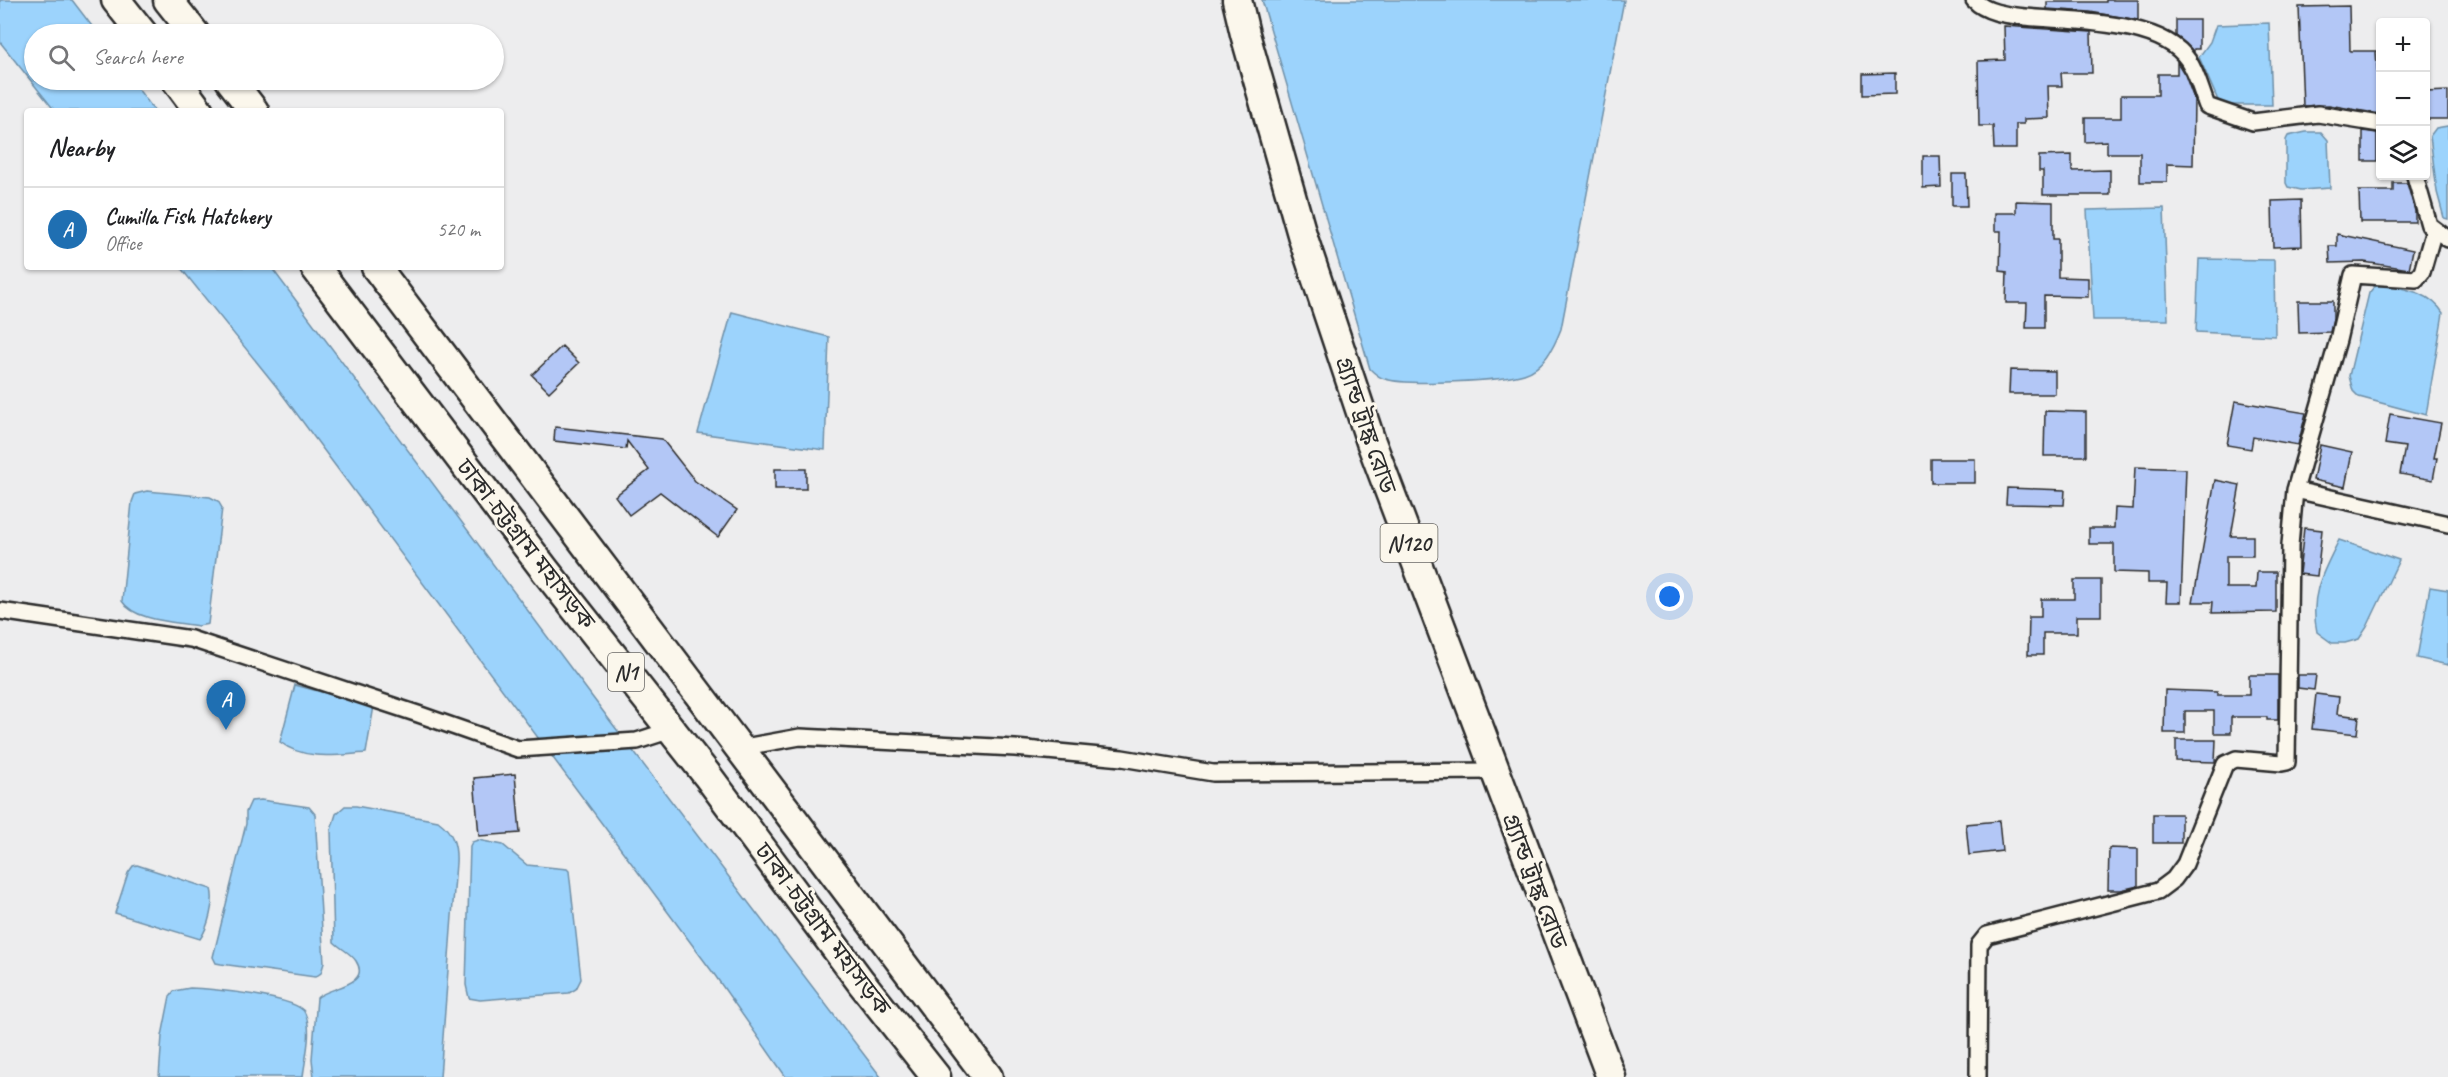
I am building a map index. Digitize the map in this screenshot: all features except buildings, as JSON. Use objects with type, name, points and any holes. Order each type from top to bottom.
[{"type":"highway","points":[[116,0],[135,24]]},
{"type":"highway","points":[[168,0],[187,24]]},
{"type":"highway","name":"গ্র্যান্ড ট্রাঙ্ক রোড","points":[[1237,0],[1306,249],[1371,442],[1611,1077]]},
{"type":"highway","points":[[183,90],[197,108]]},
{"type":"highway","points":[[238,90],[252,108]]},
{"type":"highway","name":"ঢাকা-চট্টগ্রাম মহাসড়ক","points":[[317,270],[545,570],[671,730],[936,1077]]},
{"type":"highway","name":"ঢাকা-চট্টগ্রাম মহাসড়ক","points":[[377,270],[988,1077]]},
{"type":"street","points":[[1974,0],[1992,11],[2016,16],[2130,27],[2160,36],[2170,41],[2189,60],[2206,106],[2220,113],[2253,122],[2319,114],[2376,123]]},
{"type":"street","points":[[2416,180],[2425,218],[2434,230],[2448,239]]},
{"type":"street","points":[[1978,1077],[1979,945],[1983,939],[1987,935],[2158,891],[2174,879],[2185,864],[2225,764],[2236,759],[2287,762],[2289,754],[2289,545],[2295,490],[2338,340],[2353,274],[2416,279],[2422,272],[2434,230]]},
{"type":"street","points":[[2295,490],[2448,524]]},
{"type":"street","points":[[0,611],[191,639],[518,749],[637,741],[671,730]]},
{"type":"street","points":[[739,748],[801,737],[1015,748],[1122,758],[1212,773],[1494,771]]},
{"type":"water","points":[[0,0],[72,0],[90,24],[24,24],[24,72],[0,42]]},
{"type":"water","points":[[1262,0],[1624,0],[1561,329],[1551,350],[1537,367],[1513,377],[1433,382],[1385,379],[1370,369]]},
{"type":"water","points":[[2269,23],[2272,105],[2220,105],[2199,57],[2210,42],[2216,25]]},
{"type":"water","points":[[38,90],[139,90],[153,108],[53,108]]},
{"type":"water","points":[[2448,126],[2448,219],[2444,218],[2437,192],[2430,136],[2436,128]]},
{"type":"water","points":[[2306,132],[2321,132],[2328,140],[2330,188],[2301,190],[2288,187],[2286,183],[2286,140],[2288,136]]},
{"type":"water","points":[[2164,208],[2168,320],[2093,320],[2087,210]]},
{"type":"water","points":[[2199,259],[2274,260],[2275,336],[2196,332]]},
{"type":"water","points":[[182,270],[273,270],[608,718],[881,1077],[786,1077],[714,974],[276,386]]},
{"type":"water","points":[[2383,284],[2424,296],[2438,306],[2443,313],[2426,415],[2359,397],[2353,391],[2349,376],[2369,293],[2374,287]]},
{"type":"water","points":[[732,312],[829,337],[825,450],[698,433]]},
{"type":"water","points":[[147,491],[210,497],[218,501],[222,508],[208,624],[198,626],[146,617],[128,608],[122,601],[132,502],[135,494]]},
{"type":"water","points":[[2339,540],[2399,560],[2359,639],[2345,643],[2332,643],[2317,632],[2315,607],[2319,584]]},
{"type":"water","points":[[2430,587],[2448,590],[2448,665],[2417,658]]},
{"type":"water","points":[[295,685],[374,706],[366,753],[310,754],[289,748],[280,742]]},
{"type":"water","points":[[261,800],[309,807],[315,814],[324,963],[321,973],[315,977],[221,964],[216,963],[213,957],[246,824],[246,812],[251,801]]},
{"type":"water","points":[[345,806],[438,821],[453,839],[456,863],[440,1077],[314,1077],[312,1059],[317,998],[353,981],[358,976],[359,969],[354,958],[334,942],[331,830],[336,814]]},
{"type":"water","points":[[478,840],[503,845],[527,865],[569,871],[581,979],[576,989],[569,993],[480,1000],[469,998],[466,985],[470,846],[472,842]]},
{"type":"water","points":[[137,865],[211,889],[210,915],[200,939],[115,913],[128,873],[133,866]]},
{"type":"water","points":[[190,988],[252,994],[299,1007],[305,1013],[308,1028],[303,1077],[159,1077],[162,1036],[170,996],[174,991]]},
{"type":"place","name":"Cumilla Fish Hatchery","points":[[226,730]]}]
